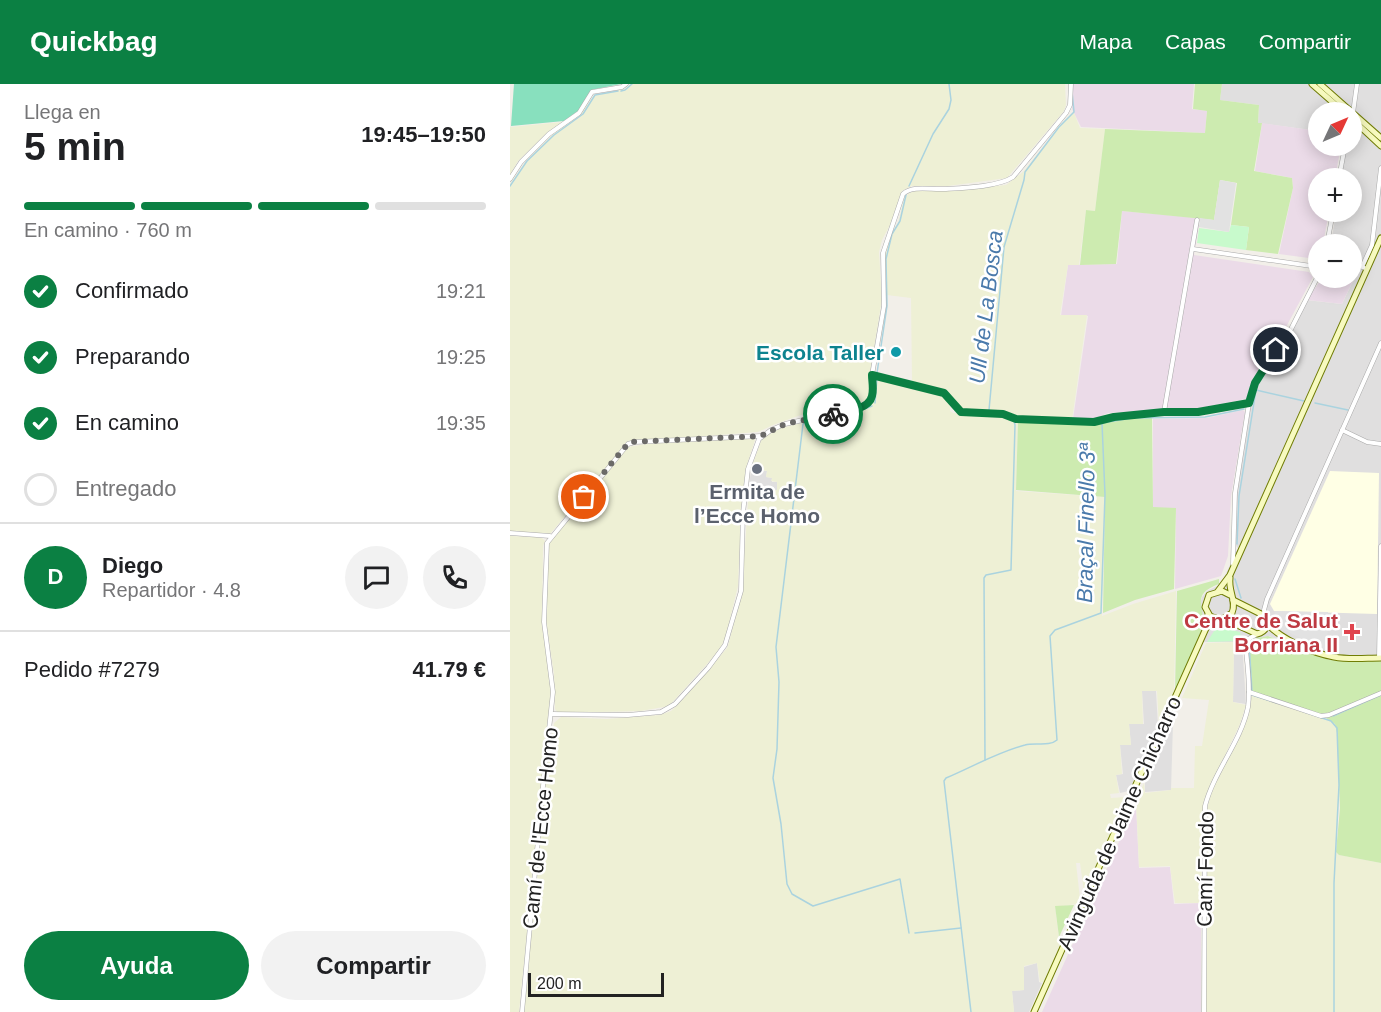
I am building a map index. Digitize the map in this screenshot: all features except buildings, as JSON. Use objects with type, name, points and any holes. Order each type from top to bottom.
[{"type":"street","points":[[510,179],[521,162],[549,134],[579,113],[592,92],[622,87],[626,84]]},
{"type":"street","points":[[552,714],[553,679],[544,622],[546,546],[550,536],[631,442],[761,436],[785,424],[861,407],[872,397],[872,375],[884,306],[883,253],[903,194],[914,189],[944,189],[1007,181],[1013,177],[1066,113],[1070,105],[1071,84]]},
{"type":"street","points":[[1312,84],[1333,102]]},
{"type":"street","points":[[1320,84],[1338,102]]},
{"type":"street","points":[[1354,102],[1357,84]]},
{"type":"street","points":[[1362,124],[1381,138]]},
{"type":"street","points":[[1362,126],[1381,146]]},
{"type":"street","points":[[1367,269],[1362,267],[1372,245],[1381,168]]},
{"type":"street","points":[[1164,412],[1197,220]]},
{"type":"street","points":[[1203,635],[1207,626],[1208,614],[1205,607],[1207,598],[1218,591],[1230,575],[1381,238]]},
{"type":"street","points":[[1193,249],[1308,266]]},
{"type":"street","points":[[1233,568],[1235,493],[1249,403],[1255,383],[1266,363],[1287,337],[1312,288]]},
{"type":"street","points":[[1381,343],[1267,599],[1264,610],[1267,624],[1278,634],[1314,651],[1335,657],[1380,658],[1381,546]]},
{"type":"street","points":[[872,375],[944,393],[961,412],[1003,414],[1016,419],[1094,422],[1114,417],[1164,412],[1198,412],[1249,403]]},
{"type":"street","points":[[1342,430],[1367,442],[1381,444]]},
{"type":"street","name":"Camí de l'Ecce Homo","points":[[522,1012],[552,714],[628,715],[661,712],[675,704],[708,668],[725,645],[741,591],[743,513],[748,469],[761,436]]},
{"type":"street","points":[[510,533],[550,536]]},
{"type":"street","points":[[1203,635],[1232,613],[1234,607],[1230,575]]},
{"type":"street","points":[[1218,591],[1225,592],[1265,616]]},
{"type":"street","points":[[1208,614],[1213,618],[1260,633],[1278,634]]},
{"type":"street","points":[[1260,633],[1267,624]]},
{"type":"street","name":"Camí Fondo","points":[[1204,1012],[1205,806],[1242,724],[1248,705],[1245,641],[1260,633]]},
{"type":"street","name":"Avinguda de Jaime Chicharro","points":[[1034,1012],[1203,635]]},
{"type":"street","points":[[1249,692],[1321,716],[1329,715],[1381,693]]},
{"type":"shaded area","points":[[631,84],[1065,84],[1066,105],[1064,111],[1007,178],[948,186],[912,186],[902,191],[879,252],[882,299],[870,373],[869,395],[866,400],[853,406],[801,415],[758,432],[628,442],[550,534],[510,531],[510,184],[526,161],[552,135],[580,115],[594,95],[625,89]]},
{"type":"shaded area","points":[[1073,84],[1194,84],[1192,109],[1207,111],[1205,133],[1081,127],[1072,109]]},
{"type":"shaded area","points":[[1222,84],[1381,84],[1381,661],[1329,659],[1269,636],[1242,641],[1246,704],[1233,702],[1234,642],[1198,640],[1204,621],[1200,605],[1207,591],[1221,584],[1238,548],[1234,544],[1236,493],[1249,403],[1255,383],[1266,363],[1287,337],[1306,300],[1342,304],[1350,288],[1362,288],[1362,234],[1333,234],[1334,222],[1362,222],[1362,168],[1343,168],[1345,156],[1362,156],[1362,102],[1308,102],[1308,130],[1258,123],[1259,105],[1220,100]]},
{"type":"shaded area","points":[[1074,113],[1080,128],[1105,129],[1095,211],[1086,210],[1079,265],[1068,265],[1060,315],[1087,315],[1072,420],[1016,417],[1001,412],[964,409],[948,392],[912,383],[911,298],[887,295],[884,259],[891,235],[898,223],[904,199],[909,193],[915,191],[949,191],[1006,185],[1023,172],[1065,120]]},
{"type":"shaded area","points":[[563,122],[548,132],[518,161],[510,175],[510,127]]},
{"type":"shaded area","points":[[1262,123],[1308,130],[1308,156],[1339,156],[1337,168],[1308,168],[1308,222],[1327,222],[1325,234],[1308,234],[1308,258],[1279,254],[1293,188],[1292,178],[1255,171]]},
{"type":"shaded area","points":[[1220,180],[1236,183],[1229,232],[1199,227],[1200,218],[1214,220]]},
{"type":"shaded area","points":[[1122,211],[1200,218],[1194,255],[1308,272],[1308,286],[1254,378],[1246,399],[1201,408],[1108,413],[1094,419],[1073,419],[1088,316],[1061,316],[1068,265],[1117,264]]},
{"type":"shaded area","points":[[1315,288],[1350,288],[1342,304],[1307,300]]},
{"type":"shaded area","points":[[876,378],[945,396],[950,404],[950,411],[953,413],[1005,416],[1018,421],[1016,491],[1105,497],[1102,616],[1176,591],[1174,692],[1159,725],[1157,691],[1142,691],[1143,724],[1129,724],[1131,745],[1120,745],[1122,774],[1116,775],[1119,793],[1110,794],[1111,798],[1126,797],[1084,892],[1080,863],[1076,863],[1080,899],[1078,904],[1055,907],[1060,947],[1045,982],[1040,982],[1037,963],[1024,966],[1024,990],[1012,991],[1014,1012],[523,1012],[547,770],[554,723],[561,717],[607,719],[660,715],[671,711],[685,697],[727,648],[729,642],[742,591],[749,487],[777,490],[777,482],[766,477],[767,471],[763,470],[763,467],[752,466],[761,441],[781,428],[863,409],[874,401]]},
{"type":"shaded area","points":[[1243,410],[1245,412],[1231,496],[1228,556],[1221,576],[1175,589],[1176,508],[1153,508],[1153,419],[1207,418]]},
{"type":"shaded area","points":[[754,438],[742,495],[738,586],[725,640],[717,653],[669,706],[641,711],[558,713],[555,709],[554,674],[545,615],[549,542],[628,447]]},
{"type":"shaded area","points":[[751,470],[767,471],[766,477],[772,478],[772,482],[777,482],[777,490],[749,487]]},
{"type":"shaded area","points":[[1330,471],[1379,473],[1377,614],[1274,611],[1270,604]]},
{"type":"shaded area","points":[[510,536],[536,537],[545,541],[543,546],[542,625],[552,689],[519,1012],[510,1012]]},
{"type":"shaded area","points":[[1274,611],[1328,612],[1327,650],[1275,626],[1277,618]]},
{"type":"shaded area","points":[[1234,642],[1233,702],[1246,705],[1240,724],[1208,791],[1203,808],[1201,903],[1175,903],[1170,866],[1139,867],[1136,801],[1144,783],[1145,793],[1171,790],[1171,788],[1194,788],[1195,746],[1202,746],[1209,700],[1182,698],[1206,643]]},
{"type":"shaded area","points":[[1142,691],[1156,691],[1158,726],[1129,791],[1120,793],[1116,775],[1123,774],[1120,745],[1131,745],[1129,724],[1144,724]]},
{"type":"shaded area","points":[[1252,695],[1328,719],[1337,728],[1340,784],[1336,852],[1339,855],[1381,863],[1381,1012],[1206,1012],[1206,816],[1209,798]]},
{"type":"shaded area","points":[[1171,723],[1173,723],[1171,790],[1145,792],[1145,782]]},
{"type":"shaded area","points":[[1136,804],[1139,868],[1170,867],[1174,904],[1201,903],[1201,1012],[1042,1012]]},
{"type":"shaded area","points":[[1037,963],[1039,982],[1042,983],[1029,1012],[1014,1012],[1012,991],[1024,990],[1024,967]]},
{"type":"green space","points":[[514,84],[621,84],[591,90],[578,111],[564,121],[511,126]]},
{"type":"green space","points":[[1195,84],[1222,84],[1220,100],[1259,105],[1258,123],[1262,123],[1254,171],[1292,178],[1293,188],[1278,254],[1246,250],[1249,227],[1231,225],[1237,183],[1220,180],[1214,220],[1122,211],[1116,264],[1080,265],[1086,210],[1095,211],[1105,129],[1205,133],[1207,111],[1193,109]]},
{"type":"green space","points":[[1231,225],[1249,227],[1246,250],[1197,243],[1199,228],[1229,232]]},
{"type":"green space","points":[[1152,418],[1153,507],[1176,508],[1174,589],[1135,600],[1103,613],[1105,497],[1016,490],[1018,421],[1083,424]]},
{"type":"green space","points":[[1219,579],[1219,584],[1210,588],[1202,597],[1203,627],[1175,692],[1177,591]]},
{"type":"green space","points":[[1222,627],[1240,632],[1242,641],[1207,642],[1214,631]]},
{"type":"green space","points":[[1268,636],[1329,660],[1381,661],[1381,692],[1332,712],[1321,714],[1251,691],[1247,644],[1253,639]]},
{"type":"green space","points":[[1381,695],[1381,863],[1339,855],[1336,852],[1340,808],[1337,733],[1335,724],[1326,718]]},
{"type":"green space","points":[[1074,905],[1059,937],[1055,906]]},
{"type":"waterway","points":[[621,91],[632,84]]},
{"type":"waterway","points":[[909,186],[933,134],[949,109],[951,100],[949,84]]},
{"type":"waterway","points":[[510,186],[527,161],[554,135],[583,114],[595,95],[618,91]]},
{"type":"waterway","name":"Ull de La Bosca","points":[[989,410],[1004,247],[1025,172],[1059,127],[1074,112],[1072,91]]},
{"type":"waterway","points":[[877,373],[887,306],[886,259],[892,234],[900,221],[906,195]]},
{"type":"waterway","points":[[875,403],[877,378]]},
{"type":"waterway","points":[[1237,544],[1239,496],[1256,390],[1304,401]]},
{"type":"waterway","points":[[1315,403],[1348,410]]},
{"type":"waterway","points":[[872,406],[849,415],[803,424],[776,647],[779,682],[777,749],[773,778],[781,824],[787,884],[792,894],[813,906],[900,879],[909,933]]},
{"type":"waterway","name":"Braçal Finello 3ª","points":[[971,1012],[944,781],[946,778],[1005,752],[1029,744],[1050,743],[1057,740],[1050,636],[1055,630],[1101,613],[1105,495],[1102,423],[1132,418],[1205,417],[1244,409]]},
{"type":"waterway","name":"Ull de La Bosca","points":[[985,760],[984,578],[986,575],[1011,570],[1015,425],[1014,421],[1005,417],[989,415]]},
{"type":"waterway","points":[[1235,579],[1241,598]]},
{"type":"waterway","points":[[1249,642],[1252,692]]},
{"type":"waterway","points":[[1252,695],[1277,703]]},
{"type":"waterway","points":[[1333,716],[1381,695]]},
{"type":"waterway","points":[[1299,710],[1331,721],[1337,728],[1339,785],[1334,883],[1334,1012]]},
{"type":"waterway","points":[[915,933],[961,928]]},
{"type":"way so far","points":[[584,497],[631,442],[761,436],[785,424],[833,414]]},
{"type":"place","name":"Escola Taller","points":[[896,352]]},
{"type":"place","name":"Ermita de l’Ecce Homo","points":[[757,469]]},
{"type":"place","name":"Centre de Salut Borriana II","points":[[1352,632]]},
{"type":"route","points":[[833,414],[861,407],[870,401],[872,375],[944,393],[961,412],[1003,414],[1016,419],[1094,422],[1114,417],[1164,412],[1198,412],[1249,403],[1255,383],[1276,350]]}]
